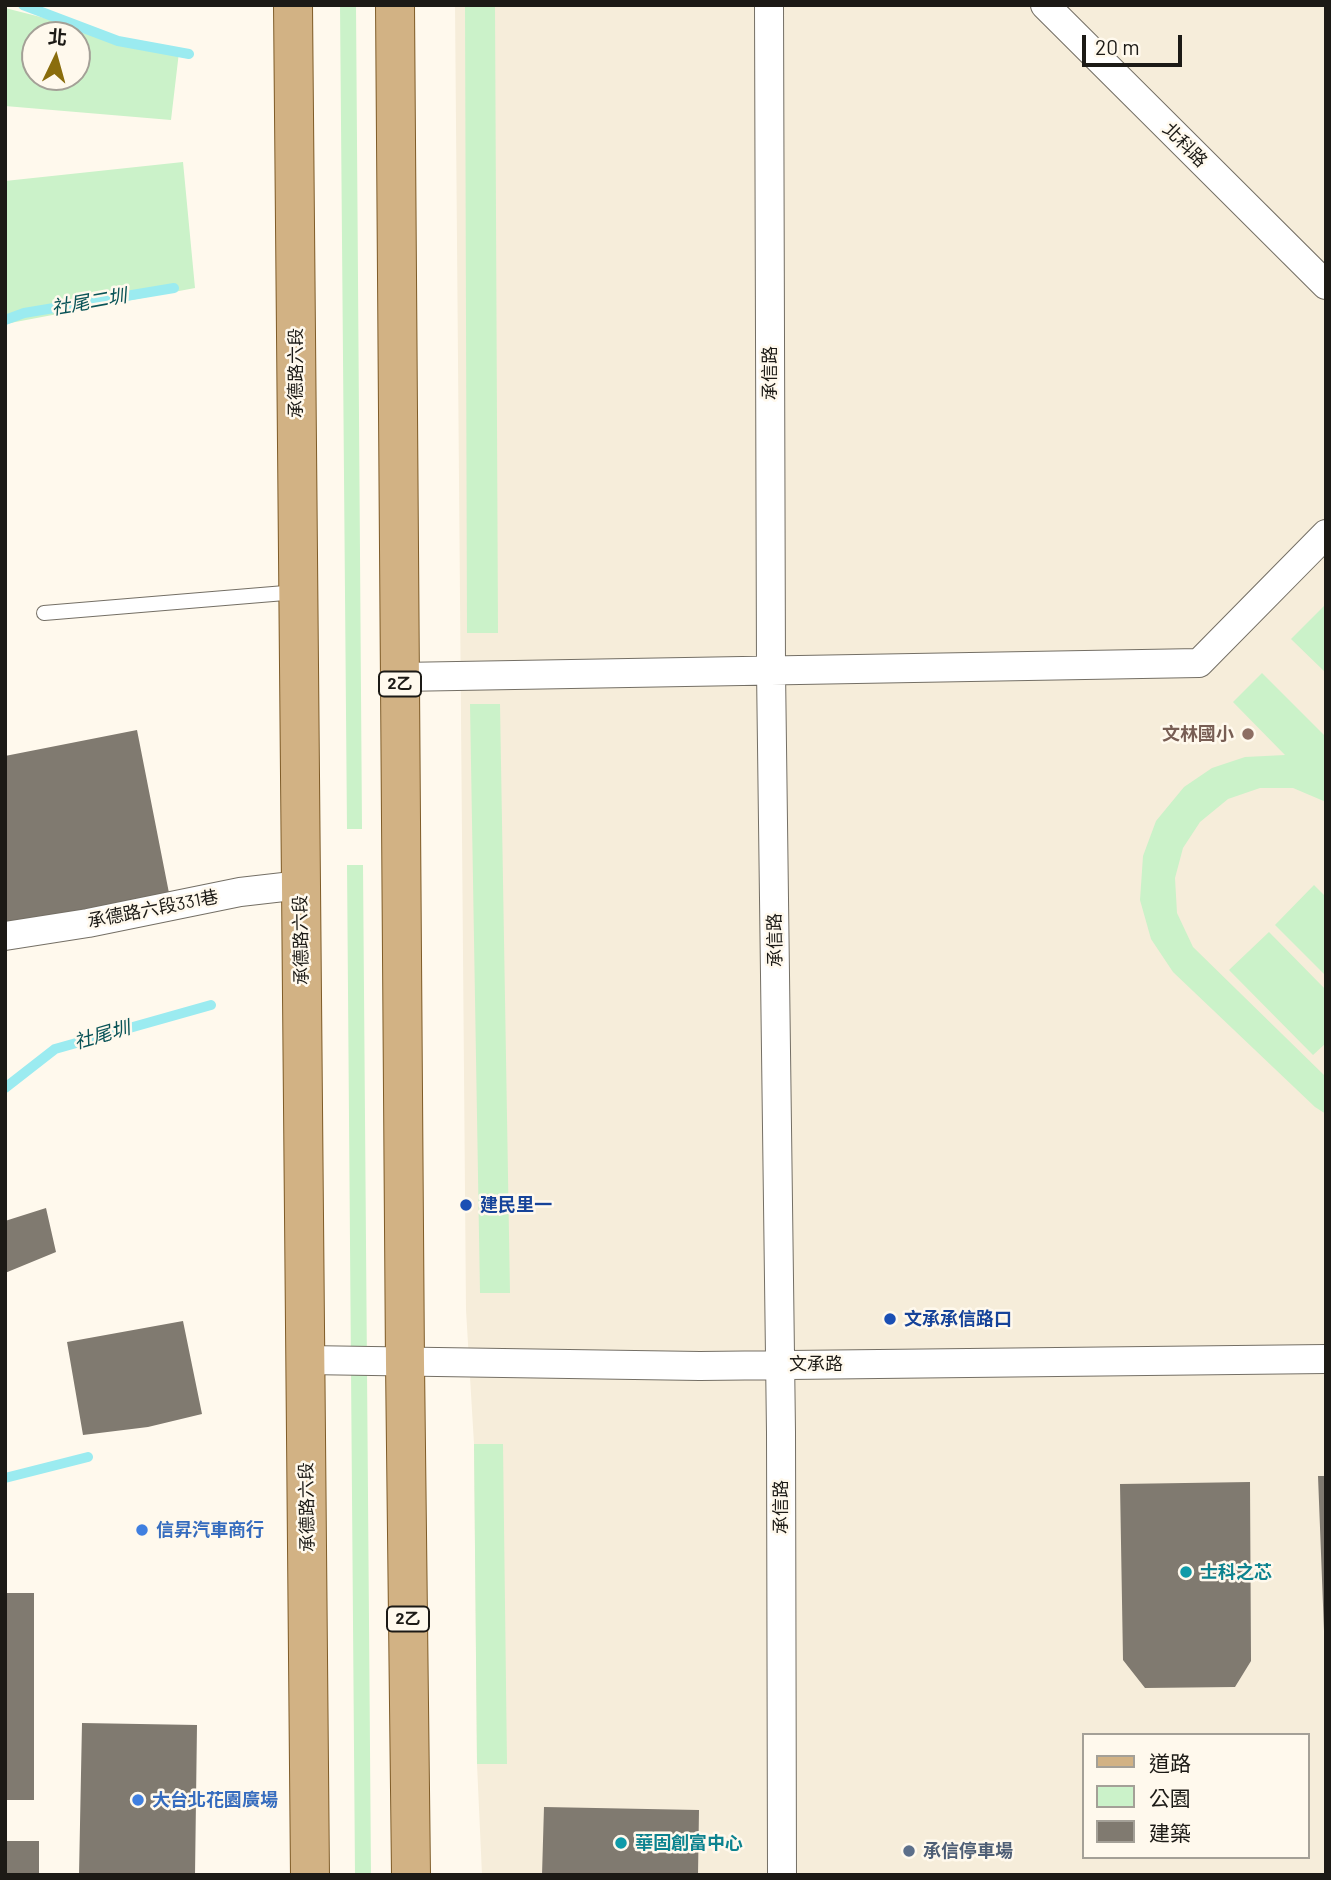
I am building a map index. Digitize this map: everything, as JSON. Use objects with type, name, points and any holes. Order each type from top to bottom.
[{"type":"main road","name":"承德路六段","points":[[293,5],[310,1875]]},
{"type":"main road","name":"2乙","points":[[395,5],[411,1875]]},
{"type":"street","name":"承信路","points":[[769,5],[771,670],[780,1364],[782,1875]]},
{"type":"street","name":"北科路","points":[[1045,5],[1326,285]]},
{"type":"street","points":[[400,677],[1199,663],[1326,534]]},
{"type":"street","name":"承德路六段331巷","points":[[5,936],[88,923],[240,892],[301,885]]},
{"type":"street","name":"文承路","points":[[306,1360],[405,1363],[780,1364],[1326,1359]]},
{"type":"lane","points":[[44,613],[298,592]]},
{"type":"shaded area","points":[[455,5],[1326,5],[1326,1875],[482,1875],[477,1764],[474,1444],[466,1310]]},
{"type":"green space","points":[[340,5],[356,5],[362,829],[347,829]]},
{"type":"green space","points":[[465,5],[495,5],[498,633],[467,633]]},
{"type":"green space","points":[[5,8],[56,21],[21,21],[21,91],[91,91],[91,30],[179,52],[171,120],[5,106]]},
{"type":"green space","points":[[183,162],[195,288],[5,324],[5,181]]},
{"type":"green space","points":[[1326,604],[1326,673],[1291,639]]},
{"type":"green space","points":[[1262,673],[1326,737],[1326,802],[1293,788],[1260,788],[1228,799],[1200,822],[1183,848],[1175,878],[1177,913],[1193,947],[1326,1077],[1326,1114],[1315,1107],[1173,972],[1151,939],[1140,900],[1143,856],[1156,821],[1184,787],[1212,768],[1245,757],[1285,755],[1233,702]]},
{"type":"green space","points":[[470,704],[500,704],[510,1293],[480,1293]]},
{"type":"green space","points":[[347,865],[363,865],[371,1875],[355,1875]]},
{"type":"green space","points":[[1314,885],[1326,897],[1326,976],[1275,925]]},
{"type":"green space","points":[[1269,932],[1326,990],[1326,1043],[1313,1055],[1229,970]]},
{"type":"green space","points":[[474,1444],[503,1444],[507,1764],[477,1764]]},
{"type":"building","points":[[137,730],[169,893],[5,924],[5,756]]},
{"type":"building","points":[[46,1208],[56,1252],[5,1273],[5,1221]]},
{"type":"building","points":[[183,1321],[202,1414],[148,1427],[83,1435],[67,1342]]},
{"type":"building","points":[[1318,1476],[1326,1476],[1324,1631]]},
{"type":"building","name":"士科之芯","points":[[1250,1482],[1251,1661],[1235,1687],[1145,1688],[1123,1660],[1120,1484]]},
{"type":"building","points":[[5,1593],[34,1593],[34,1800],[5,1800]]},
{"type":"building","name":"大台北花園廣場","points":[[82,1723],[197,1725],[195,1875],[79,1875]]},
{"type":"building","name":"華固創富中心","points":[[544,1807],[699,1810],[698,1875],[542,1875]]},
{"type":"building","points":[[5,1841],[39,1841],[39,1875],[5,1875]]},
{"type":"waterway","points":[[23,5],[118,41],[189,54]]},
{"type":"waterway","name":"社尾二圳","points":[[5,320],[24,313],[174,288]]},
{"type":"waterway","name":"社尾圳","points":[[5,1088],[55,1049],[211,1005]]},
{"type":"waterway","points":[[5,1478],[88,1457]]},
{"type":"place","name":"文林國小","points":[[1248,734]]},
{"type":"place","name":"建民里一","points":[[466,1205]]},
{"type":"place","name":"文承承信路口","points":[[890,1319]]},
{"type":"place","name":"信昇汽車商行","points":[[142,1530]]},
{"type":"place","name":"士科之芯","points":[[1186,1572]]},
{"type":"place","name":"大台北花園廣場","points":[[138,1800]]},
{"type":"place","name":"華固創富中心","points":[[621,1843]]},
{"type":"place","name":"承信停車場","points":[[909,1851]]}]
